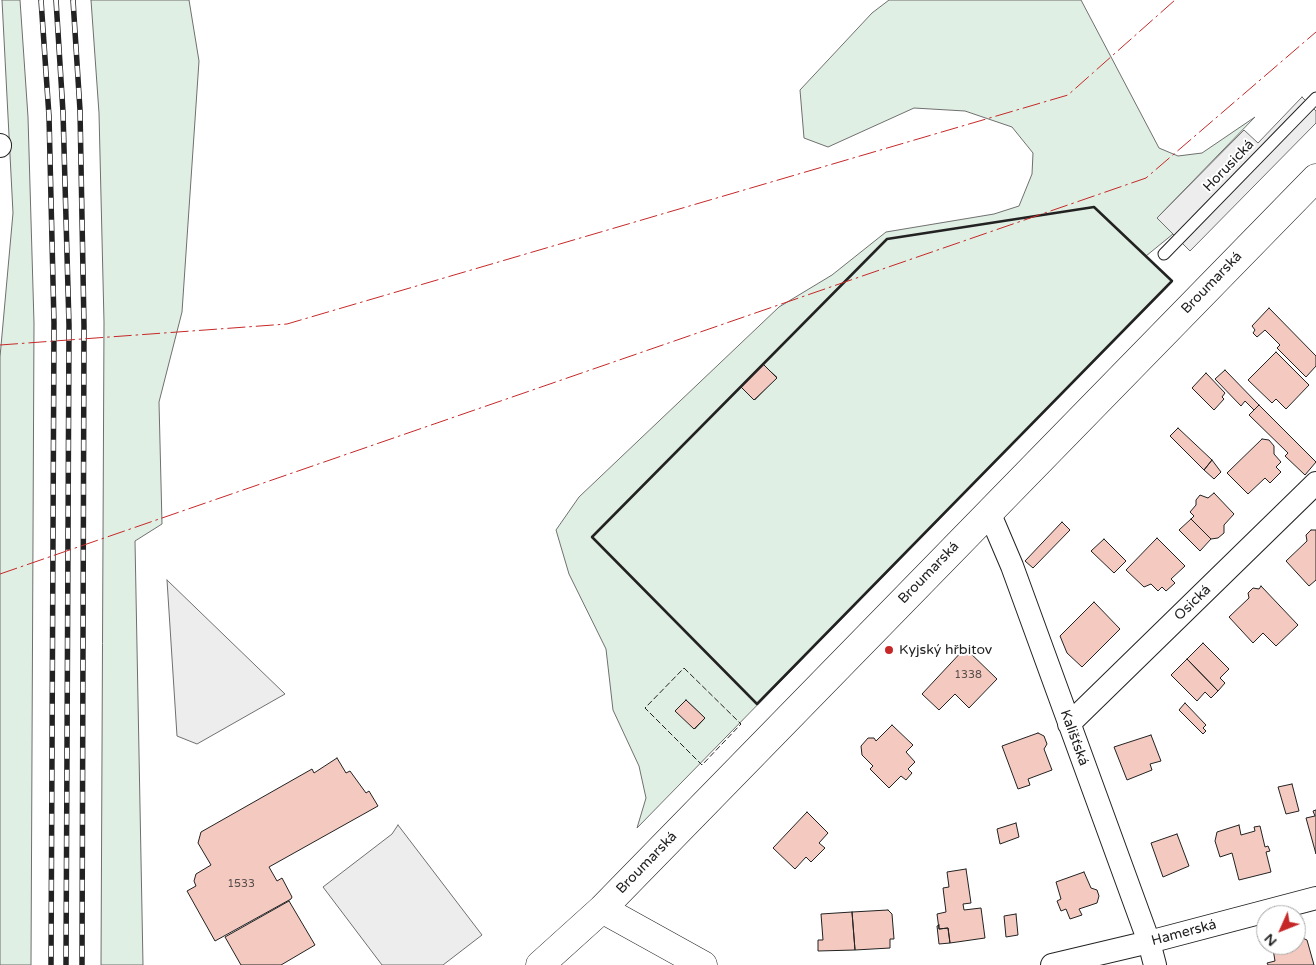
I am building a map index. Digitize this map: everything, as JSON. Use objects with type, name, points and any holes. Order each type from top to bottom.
[{"type":"street","name":"Broumarská","points":[[540,965],[602,909],[1316,178]]},
{"type":"street","name":"Osická","points":[[1069,724],[1316,483]]},
{"type":"street","name":"Kališťská","points":[[989,512],[1012,566],[1149,942],[1155,965]]},
{"type":"street","name":"Hamerská","points":[[1052,965],[1149,942],[1316,898]]},
{"type":"street","points":[[602,909],[703,965]]},
{"type":"lane","name":"Horusická","points":[[1164,254],[1316,98]]},
{"type":"green space","points":[[2,0],[20,0],[28,117],[34,323],[31,965],[0,965],[0,357],[13,213]]},
{"type":"green space","points":[[91,0],[189,0],[199,61],[182,312],[159,402],[162,524],[135,541],[143,965],[101,965],[104,322],[99,113]]},
{"type":"green space","points":[[889,0],[1081,0],[1159,148],[1178,156],[1202,153],[1255,117],[1157,218],[1173,234],[1146,256],[1172,281],[637,828],[646,798],[639,766],[613,710],[606,649],[569,574],[556,530],[579,497],[779,307],[832,275],[886,232],[994,214],[1019,206],[1032,174],[1033,153],[1012,127],[965,111],[914,108],[828,147],[804,138],[800,90],[872,13]],"holes":[[[763,365],[777,377],[755,400],[741,386]],[[686,700],[705,718],[695,729],[676,711]]]},
{"type":"shaded area","points":[[1302,97],[1316,111],[1316,123],[1190,251],[1157,218],[1244,130],[1258,143]]},
{"type":"shaded area","points":[[167,580],[285,694],[197,744],[177,736]]},
{"type":"shaded area","points":[[398,825],[482,935],[443,965],[382,965],[323,887],[392,834]]},
{"type":"building","points":[[1269,308],[1316,356],[1316,366],[1306,377],[1277,348],[1280,345],[1265,330],[1257,337],[1253,333],[1255,330],[1252,326]]},
{"type":"building","points":[[1276,352],[1309,385],[1286,409],[1276,399],[1272,403],[1248,380]]},
{"type":"building","points":[[763,364],[777,378],[754,400],[741,387]]},
{"type":"building","points":[[1225,370],[1259,405],[1254,410],[1245,401],[1241,406],[1215,379]]},
{"type":"building","points":[[1206,373],[1225,393],[1222,397],[1224,399],[1214,410],[1192,388]]},
{"type":"building","points":[[1259,405],[1316,462],[1305,475],[1285,456],[1288,453],[1249,415]]},
{"type":"building","points":[[1178,428],[1212,460],[1204,470],[1170,436]]},
{"type":"building","points":[[1262,439],[1269,440],[1274,446],[1274,454],[1281,462],[1276,467],[1281,472],[1270,483],[1265,478],[1248,494],[1227,473]]},
{"type":"building","points":[[1212,460],[1221,472],[1214,479],[1204,470]]},
{"type":"building","points":[[1214,493],[1234,514],[1224,525],[1224,533],[1218,538],[1211,539],[1191,519],[1194,516],[1190,512],[1196,505],[1196,500],[1200,495],[1208,498]]},
{"type":"building","points":[[1191,519],[1211,539],[1200,551],[1179,530]]},
{"type":"building","points":[[1062,522],[1070,530],[1033,568],[1025,561]]},
{"type":"building","points":[[1311,530],[1316,530],[1316,580],[1309,586],[1286,561],[1307,541],[1306,535]]},
{"type":"building","points":[[1157,538],[1185,566],[1171,579],[1175,583],[1166,591],[1162,587],[1158,591],[1151,584],[1144,587],[1126,570]]},
{"type":"building","points":[[1104,539],[1126,561],[1114,573],[1091,551]]},
{"type":"building","points":[[1261,586],[1298,625],[1276,646],[1263,633],[1253,643],[1229,617],[1249,598],[1248,593],[1253,588],[1259,589]]},
{"type":"building","points":[[1094,602],[1120,629],[1082,667],[1067,653],[1060,636]]},
{"type":"building","points":[[1203,643],[1229,669],[1220,678],[1225,683],[1218,691],[1187,659]]},
{"type":"building","points":[[965,648],[997,679],[969,708],[955,694],[939,710],[922,694]]},
{"type":"building","points":[[1187,659],[1218,691],[1211,698],[1205,692],[1197,701],[1171,675]]},
{"type":"building","points":[[686,700],[705,718],[694,729],[675,711]]},
{"type":"building","points":[[1185,703],[1206,725],[1203,728],[1206,731],[1203,734],[1179,710]]},
{"type":"building","points":[[892,725],[913,745],[906,752],[915,762],[908,769],[912,773],[906,780],[901,776],[889,788],[870,769],[873,766],[862,755],[861,746],[868,738],[874,738],[876,741]]},
{"type":"building","points":[[1038,733],[1044,736],[1047,744],[1044,749],[1052,770],[1028,779],[1030,785],[1018,789],[1002,746]]},
{"type":"building","points":[[1151,735],[1161,761],[1150,764],[1152,770],[1127,780],[1114,747]]},
{"type":"building","points":[[337,758],[346,773],[350,771],[366,793],[369,791],[378,806],[269,867],[277,881],[282,878],[292,897],[291,899],[215,941],[187,891],[196,886],[194,881],[196,874],[211,865],[198,843],[201,832],[312,769],[314,773]]},
{"type":"building","points":[[1292,784],[1299,811],[1286,814],[1278,787]]},
{"type":"building","points":[[1316,810],[1316,854],[1306,818],[1315,816],[1313,811]]},
{"type":"building","points":[[807,812],[828,833],[819,843],[825,848],[811,862],[806,857],[795,869],[773,848]]},
{"type":"building","points":[[1016,823],[1019,837],[1000,844],[997,829]]},
{"type":"building","points":[[1239,825],[1241,835],[1255,831],[1254,827],[1260,826],[1265,847],[1268,846],[1270,851],[1266,852],[1271,872],[1239,880],[1232,853],[1220,857],[1215,841],[1217,832]]},
{"type":"building","points":[[1177,834],[1189,866],[1163,877],[1151,843]]},
{"type":"building","points":[[966,869],[971,903],[963,904],[964,910],[981,908],[985,938],[950,943],[948,928],[939,929],[937,914],[946,912],[943,888],[949,887],[947,872]]},
{"type":"building","points":[[1084,872],[1091,888],[1097,890],[1099,896],[1097,903],[1079,909],[1082,915],[1070,919],[1066,909],[1061,911],[1057,901],[1061,899],[1056,882]]},
{"type":"building","points":[[289,901],[315,945],[281,965],[241,965],[225,937]]},
{"type":"building","points":[[888,910],[892,914],[894,939],[890,939],[890,948],[855,950],[852,912]]},
{"type":"building","points":[[852,912],[855,950],[818,951],[818,940],[823,940],[821,914]]},
{"type":"building","points":[[1016,914],[1018,935],[1006,937],[1004,916]]},
{"type":"building","points":[[939,925],[939,929],[948,928],[950,943],[939,944],[937,926]]},
{"type":"building","points":[[1306,940],[1314,965],[1268,965],[1267,963],[1275,961],[1274,955],[1306,955]]},
{"type":"railway","points":[[41,0],[49,116],[54,323],[51,965]]},
{"type":"railway","points":[[56,0],[63,112],[69,325],[66,965]]},
{"type":"railway","points":[[73,0],[80,110],[84,326],[82,965]]},
{"type":"fence","points":[[684,668],[741,724],[702,765],[645,708],[684,668]]},
{"type":"wall","points":[[1094,207],[1172,281],[757,704],[592,537],[887,239],[1094,207]]},
{"type":"power","points":[[0,345],[287,324],[1068,95],[1175,0]]},
{"type":"power","points":[[0,574],[1146,178],[1316,32]]},
{"type":"place","name":"Kyjský hřbitov","points":[[889,650]]}]
